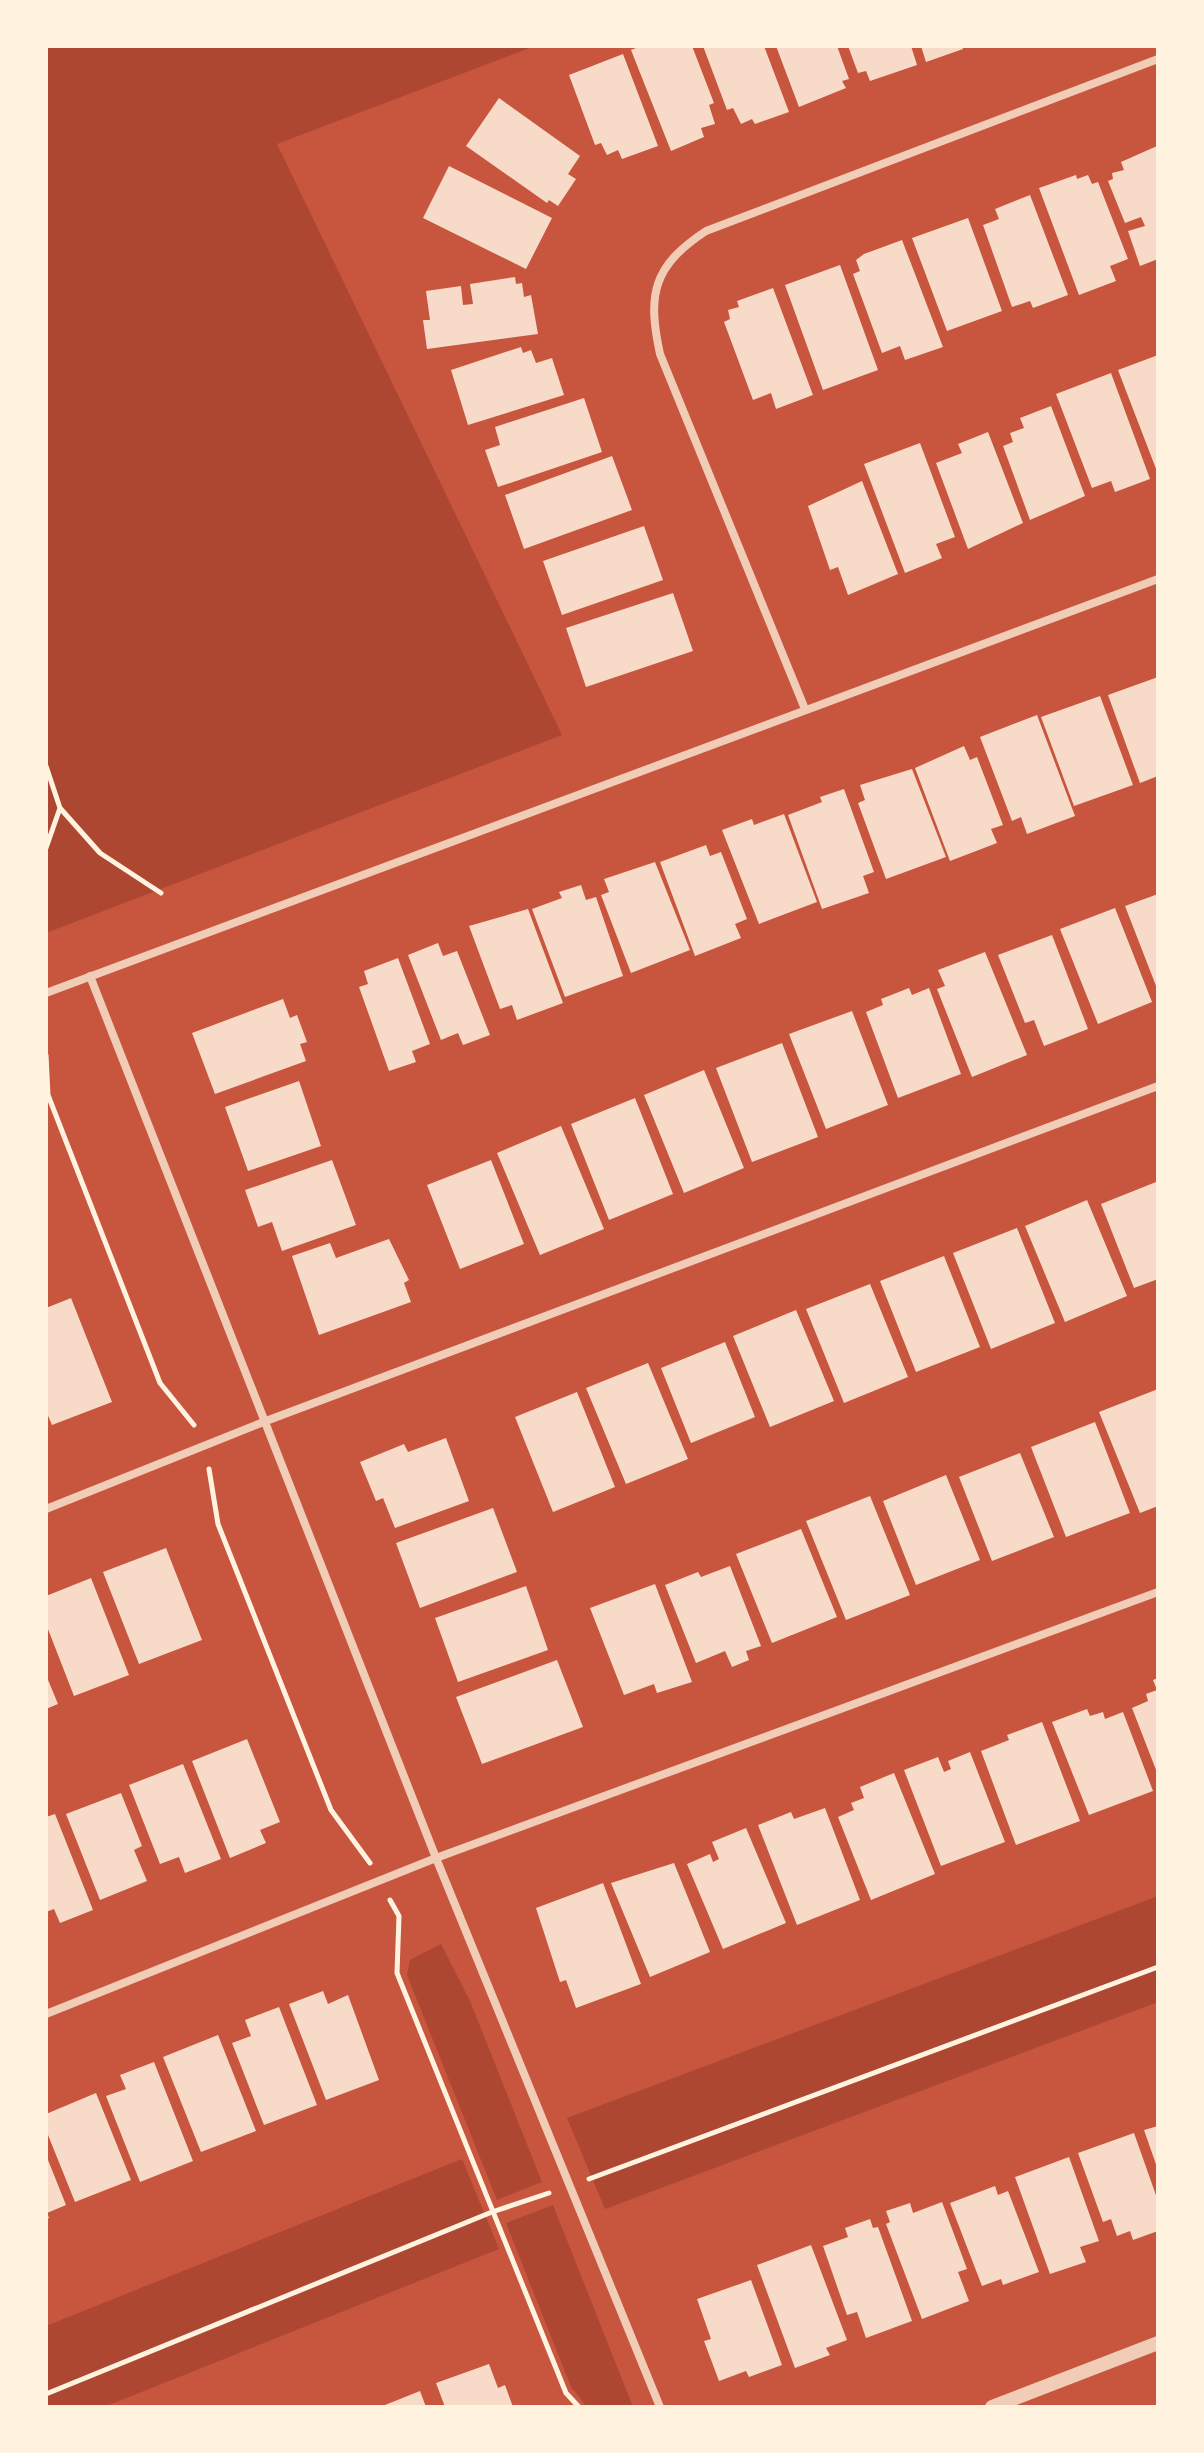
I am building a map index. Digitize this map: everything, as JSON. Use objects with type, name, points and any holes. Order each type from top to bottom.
[{"type":"street","points":[[805,709],[660,354],[652,315],[655,290],[663,270],[678,253],[706,231],[1158,59]]},
{"type":"street","points":[[46,993],[1158,579]]},
{"type":"street","points":[[90,976],[436,1858],[660,2407]]},
{"type":"street","points":[[46,1509],[266,1421],[1158,1086]]},
{"type":"street","points":[[46,2014],[436,1858],[1158,1592]]},
{"type":"street","points":[[992,2407],[1158,2343]]},
{"type":"path","points":[[46,766],[60,808],[100,853],[161,893]]},
{"type":"path","points":[[46,848],[60,808]]},
{"type":"path","points":[[46,1055],[48,1095],[160,1383],[193,1424],[214,1485],[218,1524],[331,1810],[362,1848],[399,1916],[397,1973],[566,2393],[579,2407]]},
{"type":"path","points":[[591,2178],[1158,1967]]},
{"type":"path","points":[[46,2394],[492,2212],[548,2193]]},
{"type":"shaded area","points":[[46,46],[535,46],[277,144],[562,735],[46,933]]},
{"type":"shaded area","points":[[1158,1896],[1158,2002],[605,2209],[567,2118]]},
{"type":"shaded area","points":[[441,1944],[470,2001],[542,2182],[497,2200],[407,1975],[410,1960]]},
{"type":"shaded area","points":[[462,2159],[499,2249],[104,2407],[46,2407],[46,2326]]},
{"type":"shaded area","points":[[553,2205],[633,2407],[587,2407],[571,2387],[506,2223]]},
{"type":"building","points":[[641,46],[692,46],[714,103],[709,105],[715,124],[701,128],[704,137],[671,151],[631,50]]},
{"type":"building","points":[[703,46],[764,46],[789,112],[755,124],[752,119],[741,124],[733,108],[727,110]]},
{"type":"building","points":[[776,46],[837,46],[849,79],[842,81],[846,88],[799,107]]},
{"type":"building","points":[[848,46],[911,46],[917,65],[870,81],[866,71],[858,73]]},
{"type":"building","points":[[921,46],[962,46],[963,49],[926,62]]},
{"type":"building","points":[[623,54],[658,146],[622,159],[618,150],[607,155],[601,143],[595,145],[569,75]]},
{"type":"building","points":[[499,98],[580,156],[568,174],[576,179],[558,206],[549,200],[547,203],[466,146]]},
{"type":"building","points":[[1157,146],[1158,259],[1140,266],[1128,231],[1145,226],[1141,217],[1125,223],[1108,181],[1113,179],[1112,173],[1124,170],[1121,162]]},
{"type":"building","points":[[449,166],[552,218],[526,269],[423,218]]},
{"type":"building","points":[[1076,175],[1077,179],[1088,175],[1092,184],[1098,182],[1128,259],[1110,266],[1116,281],[1079,295],[1039,188]]},
{"type":"building","points":[[1030,195],[1068,295],[1033,308],[1030,301],[1012,307],[983,225],[999,219],[995,209]]},
{"type":"building","points":[[968,218],[1002,311],[947,331],[912,238]]},
{"type":"building","points":[[902,240],[943,347],[905,360],[900,346],[882,353],[853,274],[860,271],[856,260],[864,254]]},
{"type":"building","points":[[840,265],[878,370],[823,390],[785,285]]},
{"type":"building","points":[[515,277],[516,284],[522,283],[524,297],[531,295],[538,334],[427,349],[423,320],[430,320],[426,291],[461,286],[463,305],[473,304],[470,284]]},
{"type":"building","points":[[773,288],[813,395],[776,409],[771,393],[753,400],[724,322],[730,319],[728,310],[739,307],[737,301]]},
{"type":"building","points":[[521,347],[523,353],[531,350],[536,363],[552,358],[564,395],[468,425],[451,370]]},
{"type":"building","points":[[1158,355],[1158,474],[1118,370]]},
{"type":"building","points":[[1111,373],[1150,479],[1115,492],[1111,481],[1092,488],[1056,394]]},
{"type":"building","points":[[584,398],[602,452],[498,487],[485,450],[500,445],[495,427]]},
{"type":"building","points":[[1051,406],[1085,496],[1030,520],[1003,446],[1013,442],[1010,433],[1024,428],[1020,418]]},
{"type":"building","points":[[988,432],[1023,523],[968,549],[936,463],[962,453],[958,444]]},
{"type":"building","points":[[920,443],[955,537],[936,544],[942,558],[905,573],[864,464]]},
{"type":"building","points":[[612,456],[632,510],[524,549],[505,495]]},
{"type":"building","points":[[862,481],[898,574],[848,595],[838,567],[830,570],[808,506]]},
{"type":"building","points":[[644,526],[663,580],[562,615],[543,561]]},
{"type":"building","points":[[673,593],[693,651],[586,687],[566,628]]},
{"type":"building","points":[[1158,677],[1158,776],[1140,783],[1108,695]]},
{"type":"building","points":[[1100,696],[1133,785],[1074,806],[1041,717]]},
{"type":"building","points":[[1037,715],[1075,816],[1027,834],[1021,817],[1012,821],[980,737]]},
{"type":"building","points":[[964,746],[970,760],[977,757],[1003,825],[991,829],[997,843],[950,861],[915,768]]},
{"type":"building","points":[[912,769],[946,857],[886,879],[858,803],[865,800],[860,785]]},
{"type":"building","points":[[844,789],[874,872],[863,876],[869,893],[822,909],[788,815],[822,802],[820,797]]},
{"type":"building","points":[[784,814],[817,902],[759,924],[722,830],[752,819],[754,825]]},
{"type":"building","points":[[706,845],[710,856],[721,852],[747,919],[735,924],[741,938],[695,956],[660,862]]},
{"type":"building","points":[[655,862],[690,950],[631,973],[601,895],[609,892],[604,879]]},
{"type":"building","points":[[581,885],[586,900],[596,897],[623,976],[565,997],[532,909],[562,898],[559,892]]},
{"type":"building","points":[[1158,894],[1158,991],[1125,906]]},
{"type":"building","points":[[1115,908],[1152,1002],[1098,1024],[1060,929]]},
{"type":"building","points":[[528,909],[563,1003],[517,1020],[512,1005],[500,1009],[469,926]]},
{"type":"building","points":[[1052,935],[1088,1029],[1044,1046],[1034,1020],[1025,1023],[998,955]]},
{"type":"building","points":[[438,943],[443,956],[457,951],[490,1035],[463,1045],[458,1033],[441,1040],[408,955]]},
{"type":"building","points":[[985,952],[1027,1055],[972,1077],[937,989],[945,986],[938,970]]},
{"type":"building","points":[[398,958],[430,1044],[412,1051],[416,1062],[389,1071],[359,987],[368,984],[364,971]]},
{"type":"building","points":[[909,988],[912,995],[929,988],[961,1074],[898,1098],[866,1012],[883,1005],[881,999]]},
{"type":"building","points":[[283,999],[290,1018],[297,1015],[307,1042],[300,1044],[306,1061],[215,1094],[192,1033]]},
{"type":"building","points":[[852,1011],[888,1105],[826,1129],[789,1034]]},
{"type":"building","points":[[782,1043],[818,1137],[752,1162],[716,1068]]},
{"type":"building","points":[[704,1070],[744,1168],[684,1193],[644,1095]]},
{"type":"building","points":[[299,1081],[321,1146],[248,1171],[225,1107]]},
{"type":"building","points":[[635,1098],[673,1194],[609,1220],[571,1124]]},
{"type":"building","points":[[561,1126],[604,1229],[540,1255],[497,1153]]},
{"type":"building","points":[[332,1160],[356,1225],[282,1251],[272,1222],[258,1227],[245,1190]]},
{"type":"building","points":[[491,1160],[524,1244],[460,1269],[427,1185]]},
{"type":"building","points":[[1156,1182],[1158,1279],[1134,1288],[1101,1204]]},
{"type":"building","points":[[1087,1200],[1127,1296],[1065,1322],[1025,1226]]},
{"type":"building","points":[[1017,1228],[1055,1323],[991,1349],[953,1253]]},
{"type":"building","points":[[389,1239],[409,1280],[404,1283],[411,1302],[319,1335],[292,1256],[330,1243],[336,1258]]},
{"type":"building","points":[[944,1256],[980,1347],[916,1372],[880,1281]]},
{"type":"building","points":[[870,1284],[908,1377],[844,1403],[806,1309]]},
{"type":"building","points":[[71,1298],[112,1402],[52,1425],[46,1411],[46,1308]]},
{"type":"building","points":[[796,1310],[834,1401],[770,1427],[733,1336]]},
{"type":"building","points":[[725,1342],[755,1417],[691,1443],[661,1368]]},
{"type":"building","points":[[648,1363],[688,1459],[626,1484],[586,1388]]},
{"type":"building","points":[[1158,1389],[1158,1506],[1140,1513],[1099,1412]]},
{"type":"building","points":[[577,1392],[615,1487],[553,1512],[515,1417]]},
{"type":"building","points":[[1095,1422],[1130,1513],[1066,1537],[1031,1447]]},
{"type":"building","points":[[446,1438],[469,1501],[395,1528],[383,1498],[376,1501],[360,1462],[404,1444],[408,1452]]},
{"type":"building","points":[[1020,1453],[1054,1537],[992,1561],[959,1477]]},
{"type":"building","points":[[946,1475],[980,1560],[916,1585],[883,1501]]},
{"type":"building","points":[[870,1496],[910,1595],[846,1620],[806,1521]]},
{"type":"building","points":[[493,1508],[517,1572],[420,1608],[396,1543]]},
{"type":"building","points":[[801,1529],[837,1617],[772,1643],[736,1554]]},
{"type":"building","points":[[166,1548],[202,1640],[139,1664],[103,1572]]},
{"type":"building","points":[[730,1566],[761,1646],[746,1651],[749,1660],[732,1667],[725,1651],[696,1663],[665,1585],[698,1572],[701,1577]]},
{"type":"building","points":[[91,1578],[129,1675],[74,1696],[46,1624],[46,1596]]},
{"type":"building","points":[[655,1584],[692,1682],[657,1693],[654,1684],[624,1695],[590,1608]]},
{"type":"building","points":[[526,1586],[548,1650],[458,1682],[435,1618]]},
{"type":"building","points":[[557,1660],[583,1727],[482,1764],[456,1697]]},
{"type":"building","points":[[46,1675],[58,1704],[46,1709]]},
{"type":"building","points":[[1158,1678],[1158,1775],[1132,1708],[1148,1701],[1146,1694],[1157,1690],[1153,1680]]},
{"type":"building","points":[[1087,1709],[1090,1716],[1103,1712],[1105,1719],[1123,1712],[1153,1791],[1089,1815],[1052,1722]]},
{"type":"building","points":[[1042,1722],[1080,1821],[1016,1845],[981,1751],[1009,1740],[1007,1735]]},
{"type":"building","points":[[247,1739],[280,1822],[260,1830],[266,1843],[230,1858],[192,1761]]},
{"type":"building","points":[[970,1752],[1005,1842],[941,1866],[904,1770],[938,1757],[944,1772],[951,1769],[948,1761]]},
{"type":"building","points":[[183,1764],[221,1859],[185,1873],[179,1857],[160,1864],[129,1785]]},
{"type":"building","points":[[894,1773],[935,1874],[871,1900],[838,1817],[854,1810],[851,1803],[864,1798],[860,1787]]},
{"type":"building","points":[[121,1793],[142,1846],[134,1850],[147,1881],[100,1900],[66,1814]]},
{"type":"building","points":[[825,1808],[860,1900],[797,1925],[758,1825],[791,1812],[794,1819]]},
{"type":"building","points":[[55,1814],[93,1910],[60,1923],[54,1909],[46,1912],[46,1817]]},
{"type":"building","points":[[746,1828],[786,1923],[723,1949],[687,1864],[710,1854],[713,1862],[719,1859],[712,1842]]},
{"type":"building","points":[[674,1863],[710,1952],[650,1977],[611,1883]]},
{"type":"building","points":[[603,1883],[641,1984],[576,2008],[566,1980],[560,1982],[536,1908]]},
{"type":"building","points":[[323,1991],[328,2004],[348,1995],[379,2080],[326,2100],[289,2004]]},
{"type":"building","points":[[279,2007],[317,2105],[264,2125],[232,2043],[251,2036],[245,2020]]},
{"type":"building","points":[[218,2035],[256,2131],[201,2152],[163,2057]]},
{"type":"building","points":[[154,2062],[193,2161],[140,2182],[106,2096],[126,2089],[120,2075]]},
{"type":"building","points":[[96,2093],[131,2180],[75,2202],[46,2130],[46,2114]]},
{"type":"building","points":[[1158,2126],[1158,2170],[1144,2130]]},
{"type":"building","points":[[1134,2133],[1158,2201],[1158,2231],[1133,2240],[1130,2231],[1117,2236],[1111,2219],[1103,2222],[1078,2153]]},
{"type":"building","points":[[46,2155],[66,2205],[47,2213],[49,2218],[46,2220]]},
{"type":"building","points":[[1069,2157],[1099,2241],[1080,2247],[1086,2262],[1050,2274],[1015,2177]]},
{"type":"building","points":[[995,2186],[998,2195],[1008,2191],[1039,2272],[1003,2285],[1001,2279],[982,2286],[950,2203]]},
{"type":"building","points":[[942,2202],[967,2269],[958,2272],[969,2301],[922,2319],[886,2224],[890,2222],[886,2211],[910,2203],[913,2213]]},
{"type":"building","points":[[870,2219],[873,2228],[878,2227],[912,2321],[866,2338],[857,2312],[847,2315],[823,2246],[848,2237],[845,2228]]},
{"type":"building","points":[[811,2245],[847,2340],[826,2348],[830,2355],[795,2368],[757,2265]]},
{"type":"building","points":[[751,2280],[782,2365],[749,2377],[746,2371],[719,2381],[704,2341],[711,2339],[697,2299]]},
{"type":"building","points":[[489,2364],[498,2388],[505,2385],[513,2407],[445,2407],[436,2383]]},
{"type":"building","points":[[420,2391],[426,2407],[380,2407]]}]
